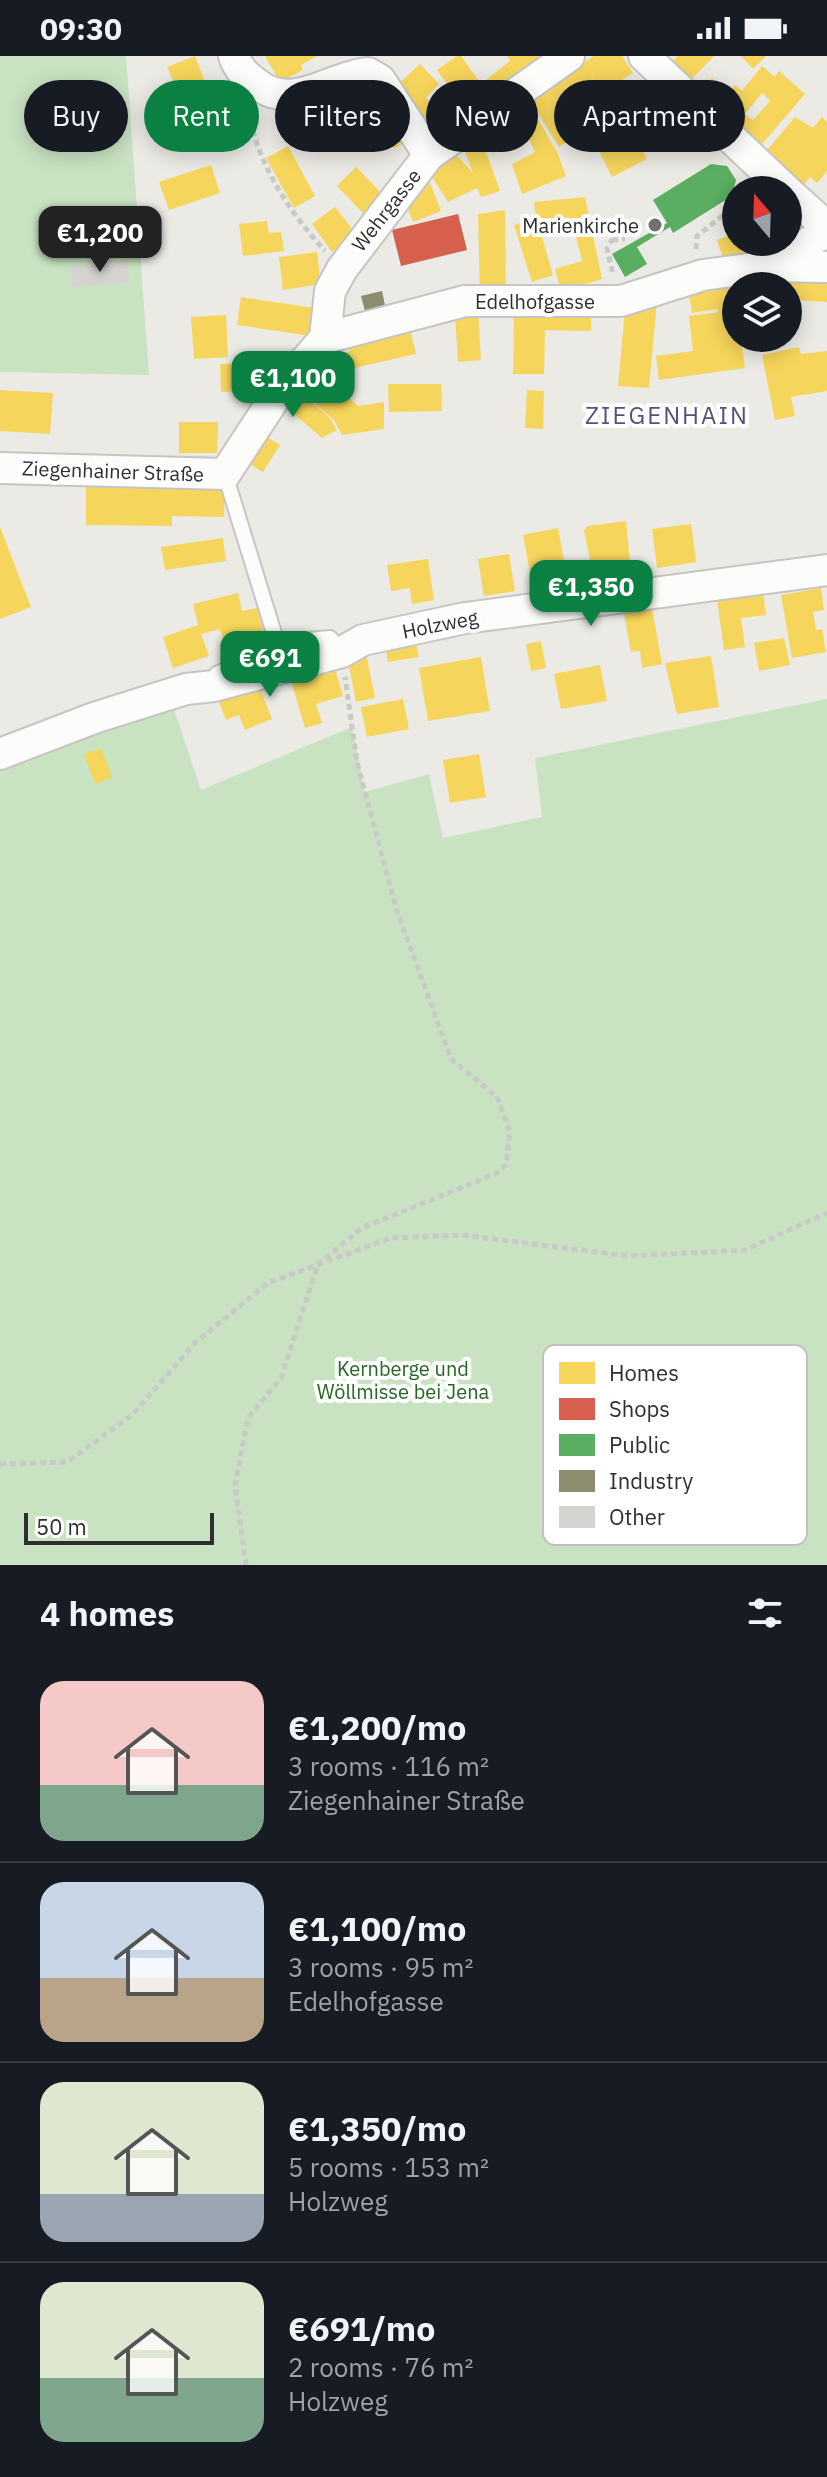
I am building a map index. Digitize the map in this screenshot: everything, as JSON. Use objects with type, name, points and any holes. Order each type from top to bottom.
[{"type":"street","name":"Wehrgasse","points":[[325,338],[330,291],[342,269],[429,155],[569,56]]},
{"type":"street","points":[[644,56],[771,176]]},
{"type":"street","points":[[237,64],[270,94],[299,95],[337,80],[368,73],[380,80],[429,155]]},
{"type":"street","points":[[802,205],[827,229]]},
{"type":"street","name":"Edelhofgasse","points":[[771,266],[827,229]]},
{"type":"street","name":"Edelhofgasse","points":[[325,338],[465,301],[621,301],[703,275],[771,266],[827,267]]},
{"type":"street","points":[[225,474],[280,390],[325,338]]},
{"type":"street","name":"Ziegenhainer Straße","points":[[0,468],[225,474]]},
{"type":"street","name":"Holzweg","points":[[0,754],[94,718],[186,689],[214,686],[342,652],[363,640],[465,618],[827,570]]},
{"type":"lane","points":[[225,474],[277,643]]},
{"type":"lane","name":"Holzweg","points":[[186,689],[277,643],[330,638],[342,652]]},
{"type":"path","points":[[237,64],[262,162],[306,229],[342,269]]},
{"type":"path","points":[[687,258],[696,252],[697,236],[722,216]]},
{"type":"path","points":[[603,220],[612,240]]},
{"type":"path","points":[[612,240],[625,239]]},
{"type":"path","points":[[612,240],[607,248],[618,284]]},
{"type":"path","points":[[246,1565],[235,1485],[248,1418],[281,1378],[318,1264],[362,1228],[495,1174],[506,1165],[510,1132],[497,1097],[451,1059],[401,921],[357,762],[342,652]]},
{"type":"path","points":[[0,1464],[67,1462],[132,1415],[196,1342],[268,1283],[391,1238],[463,1235],[626,1256],[745,1250],[827,1213]]},
{"type":"green space","points":[[0,56],[126,56],[128,80],[24,80],[24,152],[128,152],[128,84],[149,375],[0,372]]},
{"type":"green space","name":"Kernberge und Wöllmisse bei Jena","points":[[827,699],[827,1565],[0,1565],[0,761],[172,703],[201,790],[352,727],[365,792],[429,774],[443,838],[542,817],[535,758]]},
{"type":"building: Homes","points":[[195,56],[204,80],[173,80],[167,67]]},
{"type":"building: Homes","points":[[265,56],[317,56],[301,65],[303,70],[279,80]]},
{"type":"building: Homes","points":[[461,56],[478,80],[444,80],[437,70]]},
{"type":"building: Homes","points":[[507,56],[537,56],[542,62],[519,80],[486,80],[510,61]]},
{"type":"building: Homes","points":[[594,56],[622,56],[633,73],[622,80],[595,80],[589,72],[594,80],[555,80]]},
{"type":"building: Homes","points":[[678,56],[714,56],[691,80],[680,80],[668,67]]},
{"type":"building: Homes","points":[[741,56],[766,56],[753,69]]},
{"type":"building: Homes","points":[[420,64],[435,80],[426,80],[426,140],[423,142],[410,121],[410,80],[403,80]]},
{"type":"building: Homes","points":[[762,66],[775,77],[779,71],[805,94],[756,151],[745,141],[745,114],[745,87]],"holes":[[[762,93],[770,101],[753,120],[745,114]]]},
{"type":"building: Homes","points":[[554,81],[554,139],[538,113],[538,91]]},
{"type":"building: Homes","points":[[795,117],[813,128],[822,117],[827,122],[827,171],[817,183],[810,177],[802,187],[802,176],[785,176],[762,156]]},
{"type":"building: Homes","points":[[538,119],[554,152],[558,154],[566,176],[522,194],[512,164],[538,152]]},
{"type":"building: Homes","points":[[277,152],[291,152],[315,196],[294,208],[266,158]]},
{"type":"building: Homes","points":[[446,152],[454,152],[473,173],[465,152],[486,152],[500,191],[481,197],[477,188],[448,202],[427,169]]},
{"type":"building: Homes","points":[[600,152],[644,152],[647,159],[612,177]]},
{"type":"building: Homes","points":[[211,165],[220,193],[169,210],[159,182]]},
{"type":"building: Homes","points":[[356,167],[384,196],[365,215],[337,186]]},
{"type":"building: Homes","points":[[425,170],[441,211],[413,222],[403,197]]},
{"type":"building: Homes","points":[[585,197],[602,279],[561,291],[555,269],[582,261],[573,224],[540,230],[553,275],[532,282],[514,225],[536,218],[534,202]]},
{"type":"building: Homes","points":[[335,207],[356,234],[332,252],[312,224]]},
{"type":"building: Homes","points":[[505,210],[506,298],[480,298],[478,214]]},
{"type":"building: Homes","points":[[267,221],[269,233],[281,232],[284,251],[243,256],[239,224]]},
{"type":"building: Homes","points":[[722,238],[722,255],[717,240]]},
{"type":"building: Homes","points":[[317,252],[321,284],[283,290],[279,257]]},
{"type":"building: Homes","points":[[722,256],[743,256],[724,261]]},
{"type":"building: Homes","points":[[827,275],[827,302],[802,301],[802,277]]},
{"type":"building: Homes","points":[[722,282],[722,352],[743,352],[745,368],[659,380],[656,356],[693,351],[689,316],[718,312],[717,309],[692,313],[687,284]]},
{"type":"building: Homes","points":[[241,297],[315,308],[311,336],[237,325]]},
{"type":"building: Homes","points":[[657,301],[649,388],[618,386],[625,309]]},
{"type":"building: Homes","points":[[544,307],[591,308],[591,331],[545,330],[544,374],[513,374],[514,317],[543,318]]},
{"type":"building: Homes","points":[[478,311],[481,360],[458,362],[455,313]]},
{"type":"building: Homes","points":[[226,315],[228,357],[194,359],[191,317]]},
{"type":"building: Homes","points":[[410,329],[416,354],[354,368],[327,379],[358,406],[384,402],[384,429],[342,435],[334,420],[295,386],[312,365],[350,351],[348,343]]},
{"type":"building: Homes","points":[[827,351],[827,391],[791,397],[795,416],[775,420],[762,355]]},
{"type":"building: Homes","points":[[262,363],[263,390],[221,392],[220,364]]},
{"type":"building: Homes","points":[[388,384],[441,384],[442,411],[389,412]]},
{"type":"building: Homes","points":[[294,387],[329,417],[337,430],[322,438],[281,403]]},
{"type":"building: Homes","points":[[0,390],[53,393],[50,434],[0,431]]},
{"type":"building: Homes","points":[[527,390],[544,391],[543,429],[525,428]]},
{"type":"building: Homes","points":[[179,422],[218,422],[217,453],[179,453]]},
{"type":"building: Homes","points":[[259,432],[280,445],[263,472],[242,459]]},
{"type":"building: Homes","points":[[86,487],[225,488],[224,517],[172,516],[172,526],[86,525]]},
{"type":"building: Homes","points":[[626,521],[630,564],[592,569],[584,530],[588,526]]},
{"type":"building: Homes","points":[[691,524],[696,562],[657,568],[652,529]]},
{"type":"building: Homes","points":[[0,527],[31,607],[0,619]]},
{"type":"building: Homes","points":[[558,528],[566,571],[531,577],[523,535]]},
{"type":"building: Homes","points":[[223,538],[226,561],[165,570],[161,547]]},
{"type":"building: Homes","points":[[509,554],[515,591],[484,596],[478,559]]},
{"type":"building: Homes","points":[[428,559],[434,600],[412,604],[410,588],[391,591],[387,565]]},
{"type":"building: Homes","points":[[762,585],[766,615],[741,618],[745,647],[724,650],[716,592]]},
{"type":"building: Homes","points":[[821,588],[824,610],[813,612],[816,630],[822,629],[826,652],[792,658],[781,595]]},
{"type":"building: Homes","points":[[238,593],[242,611],[257,608],[265,639],[225,648],[220,629],[201,634],[209,656],[173,668],[163,637],[198,625],[193,604]]},
{"type":"building: Homes","points":[[651,603],[662,664],[642,668],[640,651],[631,652],[623,608]]},
{"type":"building: Homes","points":[[784,638],[790,665],[759,671],[754,643]]},
{"type":"building: Homes","points":[[415,639],[419,657],[388,662],[385,644]]},
{"type":"building: Homes","points":[[541,641],[546,668],[531,671],[526,644]]},
{"type":"building: Homes","points":[[711,656],[719,707],[677,714],[665,663]]},
{"type":"building: Homes","points":[[481,657],[490,711],[428,721],[419,668]]},
{"type":"building: Homes","points":[[367,658],[375,698],[356,702],[348,661]]},
{"type":"building: Homes","points":[[600,665],[607,701],[561,709],[554,674]]},
{"type":"building: Homes","points":[[335,669],[343,696],[316,704],[322,723],[305,728],[291,681]]},
{"type":"building: Homes","points":[[257,681],[272,719],[245,730],[239,715],[226,720],[217,697]]},
{"type":"building: Homes","points":[[403,699],[409,729],[367,737],[361,707]]},
{"type":"building: Homes","points":[[101,748],[112,777],[95,784],[84,754]]},
{"type":"building: Homes","points":[[479,754],[486,797],[450,803],[443,760]]},
{"type":"building: Shops","points":[[458,214],[467,250],[401,266],[392,230]]},
{"type":"building: Public","points":[[711,164],[727,166],[733,176],[722,176],[722,202],[673,233],[670,227],[637,247],[647,264],[625,277],[612,254],[667,223],[653,200]]},
{"type":"building: Industry","points":[[382,291],[387,315],[367,319],[361,296]]},
{"type":"building: Other","points":[[128,261],[129,283],[72,287],[71,265]]},
{"type":"place","name":"Marienkirche","points":[[655,225]]},
{"type":"district","name":"ZIEGENHAIN","points":[[667,415]]}]
